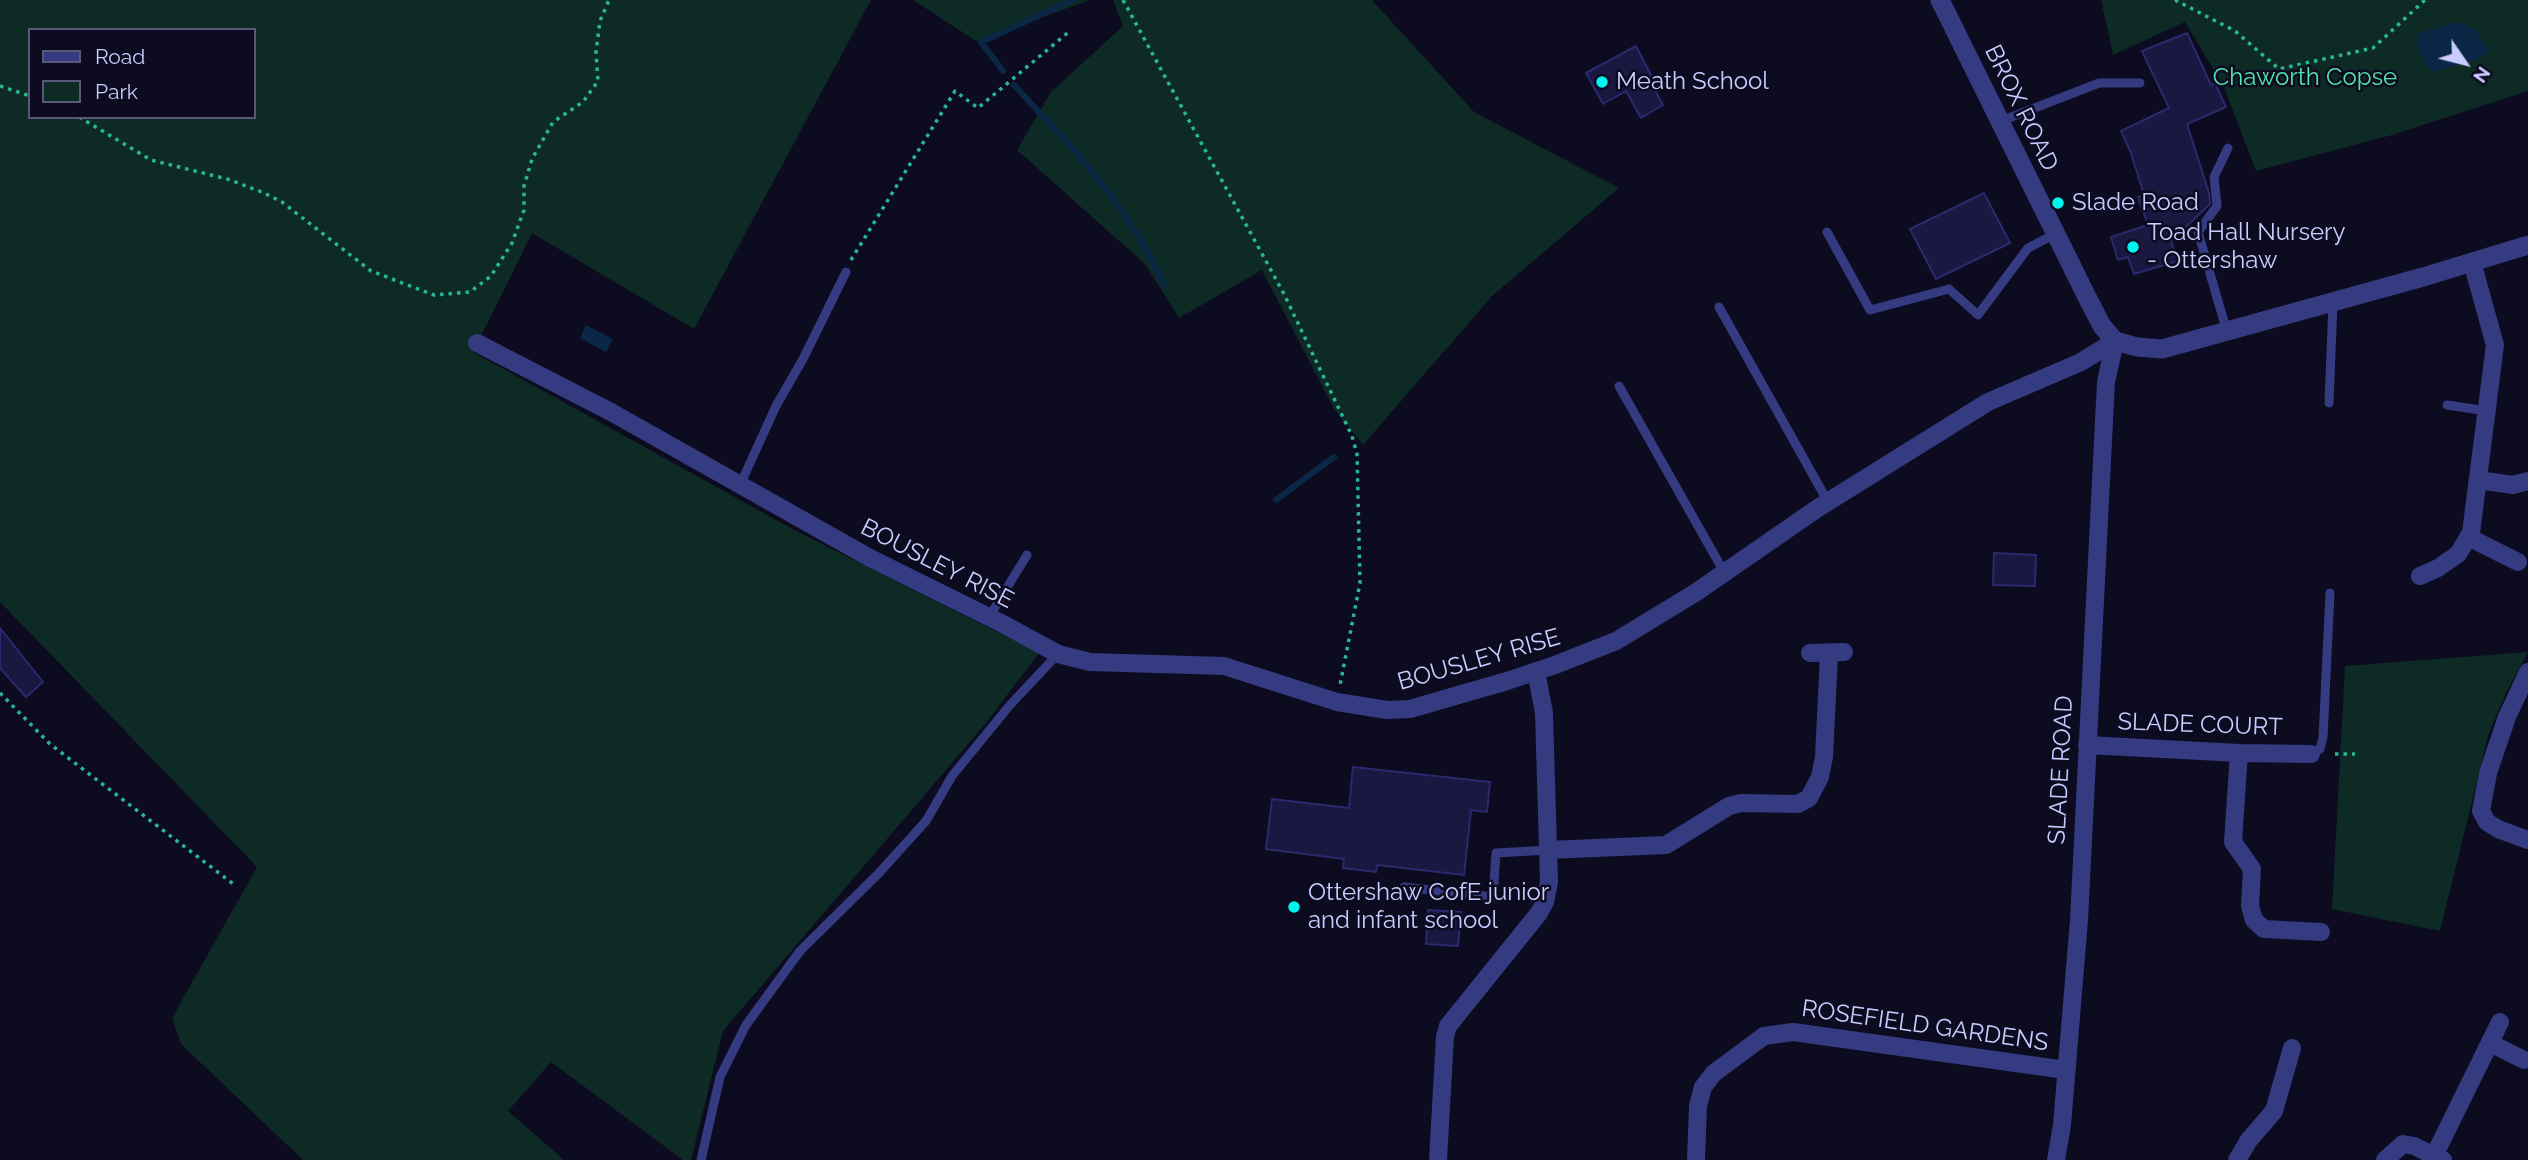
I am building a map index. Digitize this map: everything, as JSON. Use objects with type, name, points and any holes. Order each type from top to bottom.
[{"type":"street","name":"BROX ROAD","points":[[1940,0],[2102,326],[2115,341]]},
{"type":"street","points":[[2115,341],[2137,347],[2162,349],[2333,303],[2528,245]]},
{"type":"street","points":[[2420,576],[2458,554],[2471,533],[2495,345],[2472,262]]},
{"type":"street","name":"BOUSLEY RISE","points":[[477,343],[611,412],[870,558],[1058,654],[1090,662],[1224,666],[1337,702],[1387,710],[1410,709],[1536,671],[1616,641],[1828,502],[1988,402],[2081,362],[2115,341]]},
{"type":"street","name":"SLADE ROAD","points":[[2056,1160],[2079,920],[2106,382],[2115,341]]},
{"type":"street","points":[[2478,480],[2514,485],[2528,481]]},
{"type":"street","points":[[2468,537],[2518,562]]},
{"type":"street","points":[[1548,850],[1666,845],[1729,806],[1741,803],[1798,804],[1809,798],[1820,777],[1824,757],[1828,653]]},
{"type":"street","points":[[1438,1160],[1445,1037],[1448,1026],[1545,902],[1549,882],[1544,712],[1536,671]]},
{"type":"street","points":[[2528,672],[2503,728],[2488,774],[2480,811],[2487,822],[2498,829],[2528,840]]},
{"type":"street","name":"SLADE COURT","points":[[2087,745],[2312,754]]},
{"type":"street","points":[[2239,753],[2234,842],[2252,869],[2250,906],[2254,920],[2264,929],[2321,932]]},
{"type":"street","points":[[2385,1160],[2403,1144],[2414,1146],[2438,1158],[2500,1023]]},
{"type":"street","name":"ROSEFIELD GARDENS","points":[[1696,1160],[1698,1106],[1703,1087],[1714,1073],[1764,1036],[1793,1032],[2066,1070]]},
{"type":"street","points":[[2490,1043],[2526,1057]]},
{"type":"street","points":[[2237,1160],[2249,1140],[2274,1111],[2292,1048]]},
{"type":"lane","points":[[2001,121],[2099,83],[2140,83]]},
{"type":"lane","points":[[2227,332],[2198,232],[2217,206],[2214,177],[2228,148]]},
{"type":"lane","points":[[1827,232],[1870,310],[1949,289],[1978,315],[2028,248],[2055,234]]},
{"type":"lane","points":[[740,485],[776,406],[803,359],[846,272]]},
{"type":"lane","points":[[2329,404],[2333,303]]},
{"type":"lane","points":[[1719,307],[1828,502]]},
{"type":"lane","points":[[1619,386],[1724,572]]},
{"type":"lane","points":[[2447,405],[2487,411]]},
{"type":"lane","points":[[989,617],[1027,555]]},
{"type":"lane","points":[[2312,754],[2320,749],[2323,737],[2330,593]]},
{"type":"lane","points":[[701,1160],[720,1077],[746,1025],[800,951],[879,873],[926,821],[952,776],[1010,705],[1058,654]]},
{"type":"lane","points":[[1404,887],[1493,897],[1496,853],[1548,850]]},
{"type":"path","points":[[82,119],[151,160],[227,179],[282,202],[371,271],[434,295],[470,292],[491,276],[512,243],[524,210],[524,186],[533,159],[553,122],[583,102],[598,81],[596,52],[600,21],[609,0]]},
{"type":"path","points":[[1123,0],[1284,294],[1352,436],[1357,454],[1360,583],[1337,702]]},
{"type":"path","points":[[2175,0],[2235,31],[2279,69],[2373,48],[2425,0]]},
{"type":"path","points":[[846,272],[856,249],[955,91],[978,108],[1071,30]]},
{"type":"path","points":[[0,86],[28,95]]},
{"type":"path","points":[[0,693],[50,744],[236,886]]},
{"type":"green space","points":[[0,0],[871,0],[694,329],[532,233],[473,352],[796,531],[1039,653],[986,723],[723,1031],[691,1160],[683,1160],[551,1062],[508,1111],[564,1160],[303,1160],[181,1044],[172,1018],[257,867],[0,602]]},
{"type":"green space","points":[[913,0],[1090,0],[976,41]]},
{"type":"green space","points":[[1113,0],[1372,0],[1474,112],[1619,188],[1492,296],[1363,445],[1334,409],[1262,270],[1179,318],[1145,264],[1017,150],[1051,92],[1123,26]]},
{"type":"green space","name":"Chaworth Copse","points":[[2101,0],[2528,0],[2528,91],[2392,135],[2256,171],[2224,87],[2185,22],[2113,55]]},
{"type":"green space","points":[[2528,652],[2506,693],[2488,736],[2440,931],[2332,909],[2345,666]]},
{"type":"water","points":[[2457,22],[2473,28],[2489,48],[2482,58],[2433,72],[2425,64],[2416,42],[2419,33]]},
{"type":"water","points":[[586,325],[613,339],[606,352],[580,338]]},
{"type":"building","points":[[2187,33],[2211,85],[2215,83],[2226,107],[2187,124],[2210,204],[2171,241],[2178,261],[2134,274],[2128,257],[2118,260],[2111,237],[2148,225],[2138,197],[2144,195],[2121,131],[2169,108],[2142,51]]},
{"type":"building","points":[[1636,46],[1663,105],[1641,118],[1626,91],[1603,104],[1586,73]]},
{"type":"building","points":[[1984,193],[2010,243],[1936,279],[1910,229]]},
{"type":"building","points":[[1994,553],[2036,555],[2035,586],[1993,585]]},
{"type":"building","points":[[0,628],[43,682],[26,697],[0,668]]},
{"type":"building","points":[[1353,767],[1490,782],[1487,812],[1471,810],[1464,875],[1377,865],[1376,872],[1343,868],[1344,859],[1266,849],[1272,799],[1349,808]]},
{"type":"building","points":[[1428,910],[1461,912],[1458,946],[1426,944]]},
{"type":"waterway","points":[[1003,71],[981,42],[1073,0]]},
{"type":"waterway","points":[[1014,85],[1074,150],[1112,197],[1139,237],[1164,284]]},
{"type":"waterway","points":[[1276,500],[1334,457]]},
{"type":"place","name":"Meath School","points":[[1602,82]]},
{"type":"place","name":"Slade Road","points":[[2058,203]]},
{"type":"place","name":"Toad Hall Nursery - Ottershaw","points":[[2133,247]]},
{"type":"place","name":"Ottershaw CofE junior and infant school","points":[[1294,907]]}]
